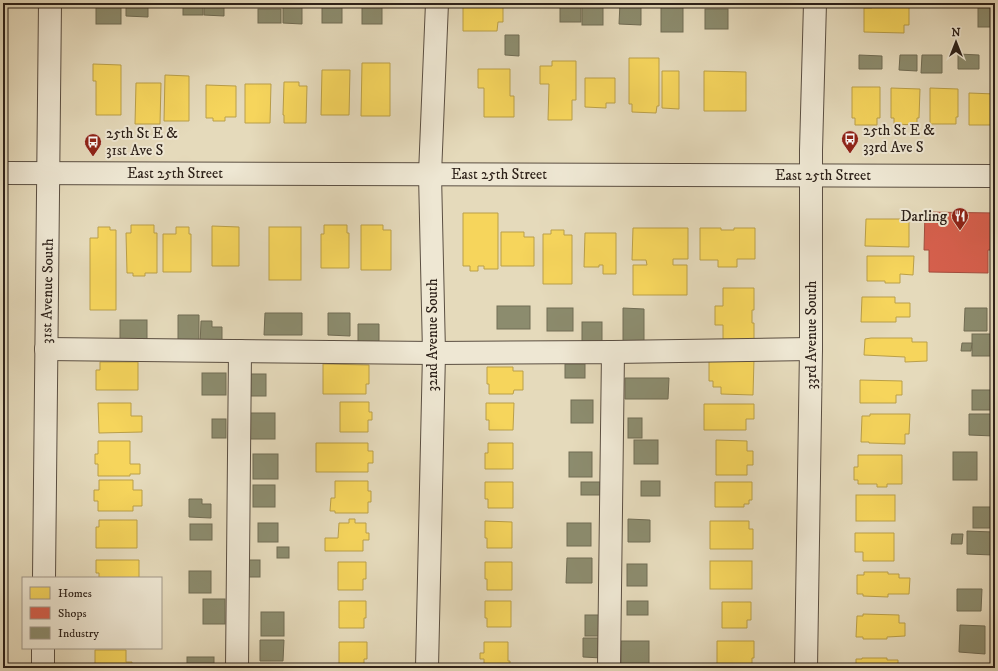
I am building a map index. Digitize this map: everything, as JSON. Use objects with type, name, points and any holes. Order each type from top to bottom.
[{"type":"street","name":"31st Avenue South","points":[[44,577],[50,3]]},
{"type":"street","name":"32nd Avenue South","points":[[428,668],[434,353],[430,174],[437,3]]},
{"type":"street","name":"33rd Avenue South","points":[[806,668],[811,350],[811,175],[815,3]]},
{"type":"street","name":"East 25th Street","points":[[3,172],[995,176]]},
{"type":"street","points":[[46,349],[434,353],[811,350]]},
{"type":"street","points":[[237,668],[240,351]]},
{"type":"street","points":[[609,668],[613,352]]},
{"type":"street","points":[[42,668],[43,649]]},
{"type":"building: Homes","points":[[463,4],[503,4],[503,22],[498,22],[497,31],[463,31]]},
{"type":"building: Homes","points":[[872,6],[909,7],[909,25],[904,25],[904,33],[864,32],[864,8],[872,8]]},
{"type":"building: Homes","points":[[629,58],[659,58],[659,106],[657,106],[656,113],[632,112],[632,104],[629,104]]},
{"type":"building: Homes","points":[[552,61],[576,61],[576,100],[572,100],[572,120],[548,120],[549,84],[540,84],[540,66],[552,66]]},
{"type":"building: Homes","points":[[362,63],[390,63],[390,116],[361,116]]},
{"type":"building: Homes","points":[[93,64],[121,65],[121,115],[96,115],[96,81],[93,81]]},
{"type":"building: Homes","points":[[478,69],[510,69],[510,96],[514,96],[514,117],[484,117],[484,88],[478,88]]},
{"type":"building: Homes","points":[[322,70],[350,70],[349,115],[321,115]]},
{"type":"building: Homes","points":[[662,71],[679,71],[679,109],[662,108]]},
{"type":"building: Homes","points":[[704,71],[746,72],[746,111],[704,111]]},
{"type":"building: Homes","points":[[165,75],[189,76],[189,121],[164,121]]},
{"type":"building: Homes","points":[[585,78],[615,78],[615,103],[606,103],[606,108],[585,107]]},
{"type":"building: Homes","points":[[284,82],[299,82],[299,86],[307,86],[306,123],[284,123]]},
{"type":"building: Homes","points":[[136,83],[161,83],[160,124],[135,124]]},
{"type":"building: Homes","points":[[245,84],[271,84],[270,123],[245,123]]},
{"type":"building: Homes","points":[[206,85],[236,86],[236,117],[225,117],[225,121],[213,121],[213,118],[206,118]]},
{"type":"building: Homes","points":[[852,87],[880,87],[880,118],[877,118],[877,125],[855,125],[855,118],[852,118]]},
{"type":"building: Homes","points":[[891,88],[920,89],[919,118],[917,118],[917,125],[894,124],[894,118],[891,118]]},
{"type":"building: Homes","points":[[930,88],[958,89],[958,117],[956,117],[956,124],[930,124]]},
{"type":"building: Homes","points":[[969,93],[995,94],[995,125],[969,125]]},
{"type":"building: Homes","points":[[463,213],[498,213],[498,269],[484,269],[484,266],[478,266],[478,271],[470,271],[470,266],[463,266]]},
{"type":"building: Homes","points":[[866,219],[909,219],[909,247],[865,246]]},
{"type":"building: Homes","points":[[131,225],[154,225],[154,233],[157,233],[157,273],[145,273],[145,276],[133,276],[133,273],[127,273],[126,233],[131,233]]},
{"type":"building: Homes","points":[[324,225],[347,225],[347,233],[349,233],[349,268],[321,268],[321,234],[324,234]]},
{"type":"building: Homes","points":[[361,225],[383,225],[383,230],[391,230],[391,270],[361,270]]},
{"type":"building: Homes","points":[[212,226],[239,227],[239,266],[212,266]]},
{"type":"building: Homes","points":[[98,227],[110,227],[110,230],[116,230],[116,310],[90,310],[90,238],[98,238]]},
{"type":"building: Homes","points":[[176,227],[189,227],[189,234],[191,234],[191,272],[163,272],[163,234],[176,234]]},
{"type":"building: Homes","points":[[269,227],[301,227],[301,280],[269,280]]},
{"type":"building: Homes","points":[[633,228],[688,228],[688,259],[673,259],[673,265],[687,265],[687,295],[633,295],[633,265],[647,265],[646,260],[632,260]]},
{"type":"building: Homes","points":[[700,228],[721,228],[721,230],[734,230],[734,228],[755,228],[755,259],[737,259],[737,267],[718,267],[718,260],[700,260]]},
{"type":"building: Homes","points":[[551,230],[564,230],[564,235],[572,235],[572,284],[543,284],[543,234],[551,234]]},
{"type":"building: Homes","points":[[501,232],[524,232],[524,237],[534,237],[534,266],[501,266]]},
{"type":"building: Homes","points":[[585,233],[616,233],[616,274],[603,274],[603,265],[599,265],[599,267],[584,267]]},
{"type":"building: Homes","points":[[867,256],[914,256],[913,275],[900,274],[900,283],[867,281]]},
{"type":"building: Homes","points":[[723,288],[754,288],[754,310],[752,310],[752,323],[754,323],[754,344],[723,344],[723,325],[715,325],[715,306],[723,306]]},
{"type":"building: Homes","points":[[862,297],[895,297],[895,303],[910,303],[910,317],[896,317],[896,322],[861,322]]},
{"type":"building: Homes","points":[[912,338],[912,342],[927,342],[927,361],[905,362],[905,357],[864,355],[865,339]]},
{"type":"building: Homes","points":[[709,359],[754,359],[753,395],[721,394],[721,387],[713,387],[713,381],[709,381]]},
{"type":"building: Homes","points":[[100,362],[138,362],[138,390],[96,390],[96,370],[100,370]]},
{"type":"building: Homes","points":[[323,364],[369,365],[369,384],[366,384],[366,394],[323,394]]},
{"type":"building: Homes","points":[[487,367],[513,367],[513,371],[523,371],[523,390],[514,390],[513,394],[489,394],[489,384],[487,384]]},
{"type":"building: Homes","points":[[860,380],[902,381],[902,395],[896,395],[896,403],[860,403]]},
{"type":"building: Homes","points":[[340,402],[369,402],[369,412],[372,412],[372,420],[368,420],[368,432],[340,432]]},
{"type":"building: Homes","points":[[98,403],[131,403],[131,416],[142,416],[142,432],[99,433]]},
{"type":"building: Homes","points":[[486,403],[514,403],[513,430],[489,430],[489,420],[486,420]]},
{"type":"building: Homes","points":[[704,404],[754,404],[754,419],[746,419],[746,430],[704,430]]},
{"type":"building: Homes","points":[[870,414],[910,414],[909,434],[905,434],[905,444],[861,442],[862,416],[870,416]]},
{"type":"building: Homes","points":[[716,440],[747,441],[747,451],[753,451],[753,465],[747,465],[747,475],[716,475]]},
{"type":"building: Homes","points":[[98,441],[130,441],[130,464],[140,464],[140,474],[130,474],[130,476],[98,476],[98,464],[95,464],[95,454],[98,454]]},
{"type":"building: Homes","points":[[316,443],[368,443],[368,451],[373,451],[373,463],[368,463],[368,472],[316,472]]},
{"type":"building: Homes","points":[[488,443],[513,443],[513,469],[485,469],[485,453],[488,453]]},
{"type":"building: Homes","points":[[858,455],[902,455],[902,484],[887,484],[887,487],[877,487],[877,484],[858,484],[858,480],[854,480],[854,467],[858,467]]},
{"type":"building: Homes","points":[[99,480],[133,480],[133,490],[142,490],[142,506],[133,506],[133,511],[98,511],[98,501],[94,501],[94,490],[99,490]]},
{"type":"building: Homes","points":[[335,481],[368,481],[368,491],[371,491],[371,502],[368,502],[368,513],[335,513],[335,511],[330,511],[331,498],[335,498]]},
{"type":"building: Homes","points":[[485,482],[513,482],[513,508],[488,508],[488,499],[485,499]]},
{"type":"building: Homes","points":[[715,482],[752,482],[752,500],[749,500],[749,504],[744,504],[744,507],[715,507]]},
{"type":"building: Homes","points":[[856,495],[895,495],[895,521],[856,521]]},
{"type":"building: Homes","points":[[349,519],[355,519],[355,523],[366,523],[366,533],[369,533],[369,540],[363,540],[363,551],[325,551],[325,538],[338,538],[339,523],[349,523]]},
{"type":"building: Homes","points":[[99,520],[137,520],[137,548],[96,548],[96,527],[99,527]]},
{"type":"building: Homes","points":[[485,521],[512,522],[512,548],[487,548],[487,538],[485,538]]},
{"type":"building: Homes","points":[[710,521],[749,521],[749,529],[753,529],[753,549],[710,549]]},
{"type":"building: Homes","points":[[855,533],[894,533],[894,561],[863,561],[863,552],[855,552]]},
{"type":"building: Homes","points":[[96,560],[139,560],[139,577],[99,577],[99,573],[96,573]]},
{"type":"building: Homes","points":[[710,561],[752,561],[752,589],[710,589]]},
{"type":"building: Homes","points":[[338,562],[366,562],[366,579],[363,579],[363,590],[338,590]]},
{"type":"building: Homes","points":[[485,562],[512,562],[512,590],[487,590],[487,579],[485,579]]},
{"type":"building: Homes","points":[[864,572],[888,572],[888,574],[899,574],[899,578],[910,578],[909,594],[888,594],[888,597],[863,596],[863,594],[857,594],[857,575],[864,575]]},
{"type":"building: Homes","points":[[339,601],[366,601],[366,618],[364,618],[364,628],[339,628]]},
{"type":"building: Homes","points":[[485,601],[511,601],[511,627],[487,627],[487,618],[485,618]]},
{"type":"building: Homes","points":[[722,602],[751,602],[751,620],[747,620],[747,628],[722,628]]},
{"type":"building: Homes","points":[[863,614],[899,615],[899,623],[905,623],[905,636],[887,637],[887,639],[863,639],[863,637],[856,637],[857,616],[863,616]]},
{"type":"building: Homes","points":[[717,641],[754,641],[754,658],[752,658],[752,668],[717,668]]},
{"type":"building: Homes","points":[[339,642],[367,642],[367,659],[364,659],[364,668],[339,668]]},
{"type":"building: Homes","points":[[484,642],[508,642],[508,661],[510,661],[510,668],[484,668],[484,659],[480,659],[480,653],[484,653]]},
{"type":"building: Homes","points":[[95,650],[126,650],[126,662],[132,662],[132,668],[93,668],[93,664],[95,664]]},
{"type":"building: Homes","points":[[887,658],[887,660],[898,660],[898,668],[856,668],[856,659]]},
{"type":"building: Shops","name":"Darling","points":[[925,212],[995,213],[995,250],[988,250],[988,273],[929,272],[929,250],[924,250]]},
{"type":"building: Industry","points":[[126,3],[148,3],[148,17],[126,16]]},
{"type":"building: Industry","points":[[183,3],[203,3],[203,15],[183,15]]},
{"type":"building: Industry","points":[[204,3],[224,3],[224,16],[204,15]]},
{"type":"building: Industry","points":[[283,3],[302,3],[302,24],[283,23]]},
{"type":"building: Industry","points":[[322,3],[342,3],[342,23],[322,23]]},
{"type":"building: Industry","points":[[362,3],[382,3],[382,24],[362,24]]},
{"type":"building: Industry","points":[[560,3],[581,3],[581,22],[560,22]]},
{"type":"building: Industry","points":[[582,3],[603,3],[603,25],[582,25]]},
{"type":"building: Industry","points":[[620,3],[641,4],[641,25],[619,24]]},
{"type":"building: Industry","points":[[96,4],[121,4],[121,24],[96,24]]},
{"type":"building: Industry","points":[[661,5],[683,5],[683,32],[661,32]]},
{"type":"building: Industry","points":[[978,6],[995,6],[995,27],[978,27]]},
{"type":"building: Industry","points":[[258,9],[281,9],[281,23],[258,23]]},
{"type":"building: Industry","points":[[705,9],[728,9],[728,29],[705,29]]},
{"type":"building: Industry","points":[[505,35],[519,35],[519,56],[505,55]]},
{"type":"building: Industry","points":[[958,54],[979,55],[979,69],[958,69]]},
{"type":"building: Industry","points":[[859,55],[882,56],[882,69],[859,69]]},
{"type":"building: Industry","points":[[900,55],[917,55],[917,71],[899,70]]},
{"type":"building: Industry","points":[[922,55],[942,55],[942,73],[921,73]]},
{"type":"building: Industry","points":[[497,306],[530,306],[530,329],[497,329]]},
{"type":"building: Industry","points":[[547,308],[573,308],[573,331],[547,331]]},
{"type":"building: Industry","points":[[623,308],[644,309],[644,345],[623,345]]},
{"type":"building: Industry","points":[[965,308],[987,308],[987,331],[964,331]]},
{"type":"building: Industry","points":[[265,313],[302,313],[302,335],[264,335]]},
{"type":"building: Industry","points":[[328,313],[350,313],[350,336],[328,335]]},
{"type":"building: Industry","points":[[178,315],[199,315],[199,346],[178,345]]},
{"type":"building: Industry","points":[[120,320],[147,320],[147,343],[120,343]]},
{"type":"building: Industry","points":[[201,321],[212,321],[212,327],[222,327],[222,346],[200,346]]},
{"type":"building: Industry","points":[[582,322],[602,322],[602,345],[582,345]]},
{"type":"building: Industry","points":[[358,324],[379,324],[379,347],[358,346]]},
{"type":"building: Industry","points":[[972,334],[995,334],[995,356],[972,356]]},
{"type":"building: Industry","points":[[962,343],[972,343],[971,351],[961,351]]},
{"type":"building: Industry","points":[[565,364],[585,364],[585,378],[565,378]]},
{"type":"building: Industry","points":[[202,373],[226,373],[226,395],[202,395]]},
{"type":"building: Industry","points":[[250,374],[266,374],[266,396],[250,396]]},
{"type":"building: Industry","points":[[625,378],[669,378],[668,399],[625,399]]},
{"type":"building: Industry","points":[[972,390],[993,390],[993,410],[972,410]]},
{"type":"building: Industry","points":[[571,400],[593,400],[593,423],[571,423]]},
{"type":"building: Industry","points":[[249,413],[275,413],[275,439],[249,439]]},
{"type":"building: Industry","points":[[969,414],[994,414],[994,436],[969,435]]},
{"type":"building: Industry","points":[[628,418],[642,418],[642,438],[628,438]]},
{"type":"building: Industry","points":[[212,419],[226,419],[226,438],[212,438]]},
{"type":"building: Industry","points":[[634,440],[658,440],[658,464],[634,464]]},
{"type":"building: Industry","points":[[569,452],[592,452],[592,477],[569,477]]},
{"type":"building: Industry","points":[[953,452],[977,452],[977,480],[953,480]]},
{"type":"building: Industry","points":[[253,454],[278,454],[278,479],[253,479]]},
{"type":"building: Industry","points":[[641,481],[660,481],[660,496],[641,496]]},
{"type":"building: Industry","points":[[581,482],[600,482],[600,495],[581,495]]},
{"type":"building: Industry","points":[[253,485],[275,485],[275,507],[253,507]]},
{"type":"building: Industry","points":[[189,499],[202,499],[202,504],[211,504],[211,518],[189,517]]},
{"type":"building: Industry","points":[[973,507],[992,507],[992,528],[973,528]]},
{"type":"building: Industry","points":[[628,519],[650,520],[650,542],[628,542]]},
{"type":"building: Industry","points":[[258,523],[278,523],[278,542],[258,542]]},
{"type":"building: Industry","points":[[567,523],[591,523],[591,546],[567,546]]},
{"type":"building: Industry","points":[[190,524],[212,524],[212,540],[190,540]]},
{"type":"building: Industry","points":[[967,531],[993,532],[993,555],[967,554]]},
{"type":"building: Industry","points":[[952,534],[963,534],[962,544],[951,544]]},
{"type":"building: Industry","points":[[277,547],[289,547],[289,558],[277,558]]},
{"type":"building: Industry","points":[[567,558],[592,558],[592,583],[566,583]]},
{"type":"building: Industry","points":[[247,560],[260,560],[260,577],[247,577]]},
{"type":"building: Industry","points":[[627,564],[647,564],[647,586],[627,586]]},
{"type":"building: Industry","points":[[189,571],[211,571],[211,593],[189,593]]},
{"type":"building: Industry","points":[[957,589],[982,589],[981,611],[957,611]]},
{"type":"building: Industry","points":[[203,599],[225,599],[225,624],[203,624]]},
{"type":"building: Industry","points":[[627,601],[648,601],[648,615],[627,615]]},
{"type":"building: Industry","points":[[261,612],[284,612],[284,636],[261,636]]},
{"type":"building: Industry","points":[[585,615],[602,615],[602,636],[585,636]]},
{"type":"building: Industry","points":[[960,625],[985,626],[985,654],[959,652]]},
{"type":"building: Industry","points":[[583,638],[602,638],[602,658],[583,657]]},
{"type":"building: Industry","points":[[260,640],[284,640],[283,661],[260,661]]},
{"type":"building: Industry","points":[[621,641],[649,641],[649,668],[621,668]]},
{"type":"building: Industry","points":[[187,657],[214,657],[214,668],[187,668]]},
{"type":"building: Industry","points":[[960,665],[986,665],[986,668],[960,668]]},
{"type":"place","name":"25th St E & 33rd Ave S","points":[[850,154]]},
{"type":"place","name":"25th St E & 31st Ave S","points":[[93,157]]},
{"type":"place","name":"Darling","points":[[960,231]]}]
